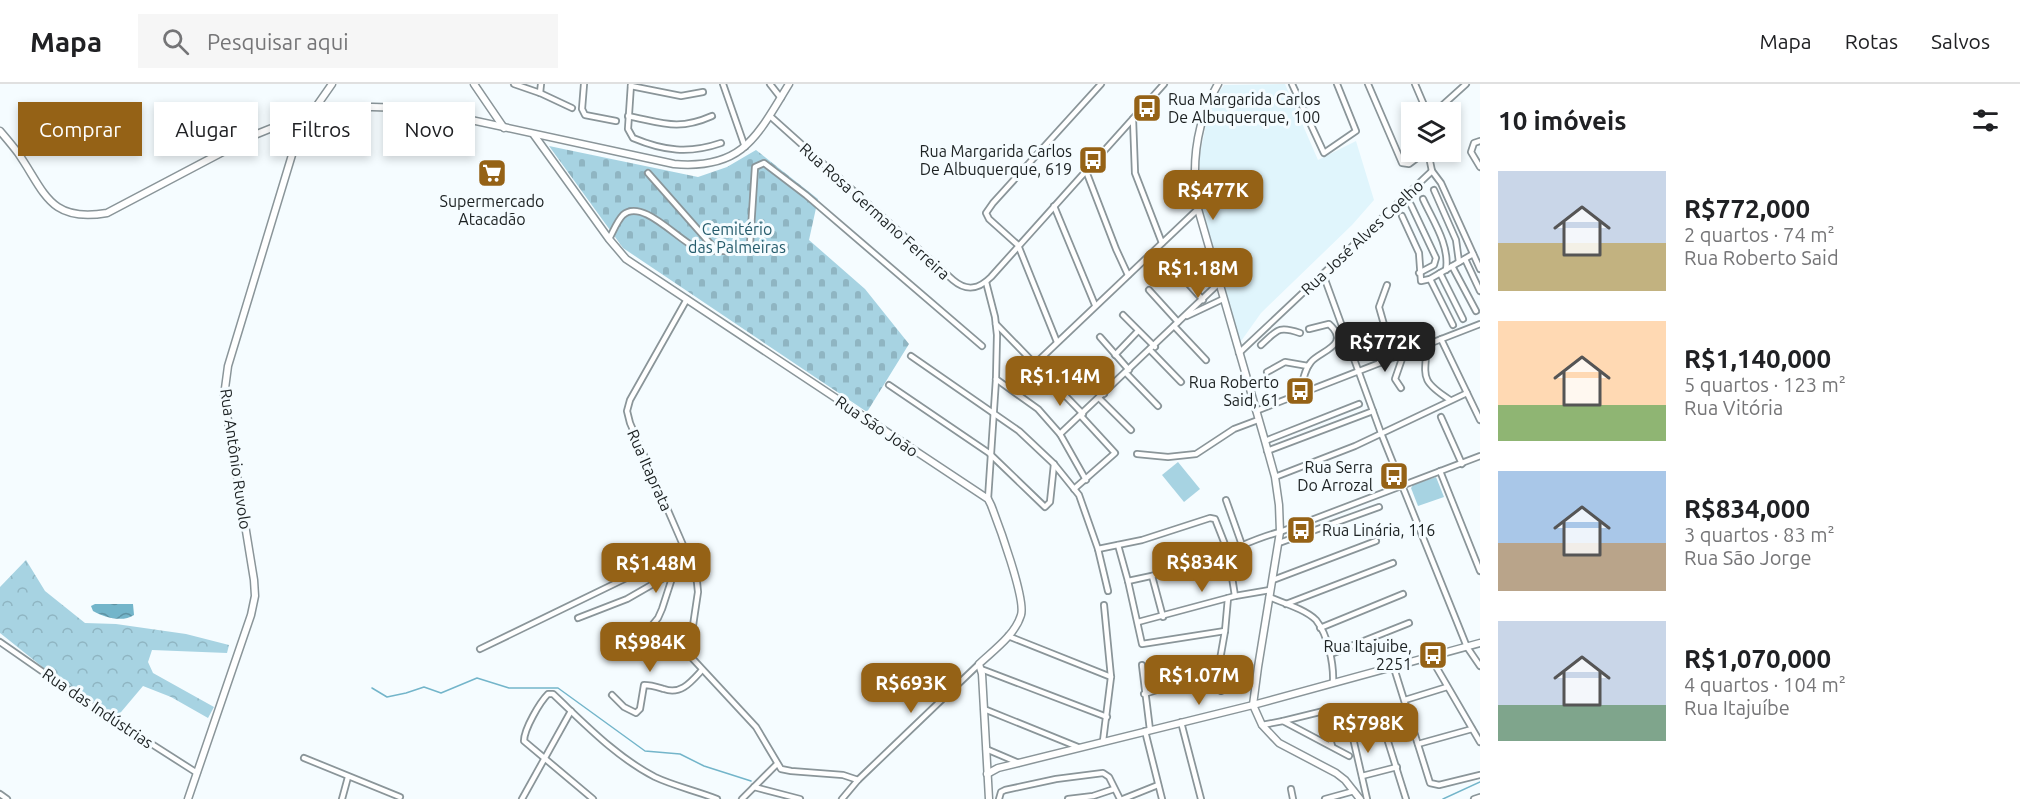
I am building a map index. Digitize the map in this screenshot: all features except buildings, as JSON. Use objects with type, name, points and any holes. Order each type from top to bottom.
[{"type":"main road","points":[[319,102],[332,84]]},
{"type":"main road","points":[[474,84],[505,128]]},
{"type":"main road","points":[[371,105],[395,106],[448,115],[534,135],[687,165],[715,162],[745,147],[759,132],[789,84]]},
{"type":"main road","points":[[1218,84],[1206,106],[1196,155],[1194,184],[1198,209],[1218,284],[1275,477],[1279,505],[1279,543],[1253,705],[1262,725],[1279,742],[1336,772],[1346,780],[1360,799]]},
{"type":"main road","points":[[0,130],[18,153],[41,192],[53,205],[75,214],[95,215],[107,213],[270,129]]},
{"type":"main road","name":"Rua São João","points":[[534,135],[609,239],[626,258],[988,499]]},
{"type":"main road","name":"Rua Antônio Ruvolo","points":[[188,799],[254,606],[255,588],[247,548],[224,386],[232,351],[293,156]]},
{"type":"main road","points":[[988,499],[999,525],[1022,609],[1017,624],[980,666],[989,799]]},
{"type":"main road","points":[[987,774],[998,768],[1253,705],[1480,644]]},
{"type":"main road","points":[[987,762],[998,768]]},
{"type":"street","points":[[514,84],[572,108]]},
{"type":"street","points":[[540,93],[541,84]]},
{"type":"street","points":[[584,84],[582,108],[585,115],[616,122]]},
{"type":"street","points":[[723,84],[745,147]]},
{"type":"street","points":[[770,84],[781,98]]},
{"type":"street","points":[[1058,342],[1018,245],[988,219],[986,213],[1101,84]]},
{"type":"street","points":[[988,499],[989,453],[996,379],[996,324],[986,282],[1164,84]]},
{"type":"street","points":[[1292,84],[1324,153],[1356,131],[1337,84]]},
{"type":"street","points":[[1368,84],[1401,161]]},
{"type":"street","points":[[1415,84],[1423,102]]},
{"type":"street","points":[[1446,102],[1466,84]]},
{"type":"street","points":[[703,92],[681,96],[631,85],[629,134],[639,141],[685,151],[701,150],[721,143]]},
{"type":"street","points":[[628,116],[676,126],[694,124],[712,116]]},
{"type":"street","name":"Rua Rosa Germano Ferreira","points":[[770,116],[957,284],[972,289],[986,282]]},
{"type":"street","points":[[1133,118],[1135,173],[1162,243]]},
{"type":"street","points":[[1480,141],[1473,143],[1471,152],[1480,167]]},
{"type":"street","points":[[1429,162],[1432,171]]},
{"type":"street","points":[[609,239],[622,216],[638,211],[648,214],[696,249],[742,251],[749,248],[754,167],[764,163],[806,195],[982,346]]},
{"type":"street","points":[[1086,171],[1128,275]]},
{"type":"street","name":"Rua José Alves Coelho","points":[[1238,354],[1432,171],[1441,183],[1480,269]]},
{"type":"street","points":[[648,173],[715,249]]},
{"type":"street","points":[[1434,190],[1456,240],[1462,261],[1480,291]]},
{"type":"street","points":[[1423,199],[1446,248],[1448,258],[1443,271],[1463,319]]},
{"type":"street","points":[[1411,205],[1436,258],[1434,265],[1419,273]]},
{"type":"street","points":[[1054,206],[1095,305]]},
{"type":"street","points":[[996,324],[1031,360],[1037,362],[1198,209]]},
{"type":"street","points":[[1402,216],[1419,253],[1421,260],[1419,273],[1422,281],[1430,279],[1473,254]]},
{"type":"street","points":[[1452,266],[1476,311]]},
{"type":"street","points":[[1174,268],[1203,300]]},
{"type":"street","points":[[1323,274],[1381,433],[1467,647],[1480,666]]},
{"type":"street","points":[[1430,279],[1452,325]]},
{"type":"street","points":[[1060,434],[1218,284]]},
{"type":"street","points":[[1379,363],[1382,356],[1391,349],[1379,307],[1387,285]]},
{"type":"street","points":[[1149,290],[1206,360]]},
{"type":"street","name":"Rua Itaprata","points":[[687,299],[642,376],[628,404],[627,411],[630,423],[693,570],[698,592],[690,653],[695,663],[756,727],[777,764]]},
{"type":"street","points":[[1183,318],[1223,299]]},
{"type":"street","points":[[1123,315],[1181,382]]},
{"type":"street","points":[[1274,320],[1281,329]]},
{"type":"street","points":[[1300,394],[1308,366],[1314,359],[1332,349],[1336,338],[1329,324],[1309,329]]},
{"type":"street","points":[[1255,411],[1480,324]]},
{"type":"street","points":[[1261,345],[1281,329],[1286,328],[1300,333]]},
{"type":"street","points":[[1115,355],[1138,331]]},
{"type":"street","points":[[1100,337],[1158,406]]},
{"type":"street","points":[[1440,339],[1480,420]]},
{"type":"street","points":[[1427,344],[1424,370],[1428,382],[1435,391],[1450,400]]},
{"type":"street","points":[[1401,388],[1395,379],[1404,353]]},
{"type":"street","points":[[911,356],[994,411],[1054,464],[1082,502],[1098,549],[1108,591]]},
{"type":"street","points":[[1267,372],[1285,362],[1308,366]]},
{"type":"street","points":[[1073,363],[1131,430]]},
{"type":"street","points":[[996,379],[1029,402],[1060,434],[1086,480]]},
{"type":"street","points":[[1053,384],[1115,452],[1113,457],[1074,489]]},
{"type":"street","points":[[889,385],[989,453],[1043,506],[1047,507],[1050,502],[1054,464]]},
{"type":"street","points":[[1275,477],[1355,446],[1467,393]]},
{"type":"street","points":[[1265,441],[1359,404]]},
{"type":"street","points":[[1268,451],[1373,411]]},
{"type":"street","points":[[1441,417],[1462,464]]},
{"type":"street","points":[[1137,454],[1168,457],[1196,454],[1234,429],[1258,420]]},
{"type":"street","points":[[1128,581],[1152,576],[1228,552],[1263,536],[1280,532],[1480,457]]},
{"type":"street","points":[[1440,471],[1480,572]]},
{"type":"street","points":[[1226,500],[1242,545]]},
{"type":"street","points":[[1279,543],[1379,507]]},
{"type":"street","points":[[1098,549],[1142,540],[1210,518],[1217,521],[1228,552],[1235,596]]},
{"type":"street","points":[[1274,580],[1376,541]]},
{"type":"street","points":[[1118,545],[1142,645],[1225,631]]},
{"type":"street","points":[[643,629],[649,629],[658,618],[674,573],[686,551]]},
{"type":"street","points":[[480,649],[647,568],[680,560]]},
{"type":"street","points":[[1286,604],[1393,563]]},
{"type":"street","points":[[578,618],[627,599],[674,573]]},
{"type":"street","points":[[1152,576],[1163,617]]},
{"type":"street","points":[[1138,622],[1235,596],[1270,593],[1315,619],[1331,654],[1334,665],[1333,683]]},
{"type":"street","points":[[1320,628],[1403,594]]},
{"type":"street","points":[[1221,691],[1218,671],[1228,598]]},
{"type":"street","points":[[1103,741],[1111,677],[1104,605]]},
{"type":"street","points":[[1331,654],[1409,623]]},
{"type":"street","points":[[1008,636],[1111,677]]},
{"type":"street","name":"Rua das Indústrias","points":[[0,642],[89,704],[197,773]]},
{"type":"street","points":[[1431,658],[1480,742]]},
{"type":"street","points":[[1142,665],[1147,730],[1162,799]]},
{"type":"street","points":[[842,799],[858,780],[980,666],[1107,717]]},
{"type":"street","points":[[1394,668],[1428,781],[1439,785],[1480,775]]},
{"type":"street","points":[[612,695],[624,707],[636,713],[640,709],[644,684],[667,691],[680,690],[702,670]]},
{"type":"street","points":[[1144,694],[1218,671]]},
{"type":"street","points":[[1405,700],[1447,687]]},
{"type":"street","points":[[593,799],[586,797],[526,743],[525,734],[546,695],[553,694],[612,748],[641,769],[666,782],[717,799]]},
{"type":"street","points":[[1262,725],[1340,707]]},
{"type":"street","points":[[984,709],[1078,747]]},
{"type":"street","points":[[522,799],[571,711]]},
{"type":"street","points":[[1323,711],[1332,746]]},
{"type":"street","points":[[1367,799],[1349,728],[1353,722],[1382,717],[1406,799]]},
{"type":"street","points":[[1283,720],[1349,756]]},
{"type":"street","points":[[1181,722],[1201,799]]},
{"type":"street","points":[[1418,744],[1472,729]]},
{"type":"street","points":[[986,749],[1020,764]]},
{"type":"street","points":[[304,758],[400,797]]},
{"type":"street","points":[[742,799],[777,764],[785,770],[843,776],[858,780]]},
{"type":"street","points":[[1362,776],[1397,767]]},
{"type":"street","points":[[999,799],[1001,792],[1005,790],[1056,779],[1103,773],[1109,777],[1121,799],[1158,785]]},
{"type":"street","points":[[342,799],[348,777]]},
{"type":"street","points":[[754,787],[776,797],[800,799]]},
{"type":"street","points":[[1068,799],[1093,796],[1114,789]]},
{"type":"street","points":[[1291,789],[1293,799]]},
{"type":"street","points":[[1325,799],[1355,791]]},
{"type":"street","points":[[0,794],[7,799]]},
{"type":"street","points":[[1474,799],[1480,797]]},
{"type":"shaded area","points":[[1285,84],[1318,160],[1356,141],[1374,200],[1352,225],[1261,313],[1239,344],[1203,210],[1199,159],[1210,105],[1224,85]]},
{"type":"green space","name":"Cemitério das Palmeiras","points":[[549,146],[698,177],[727,167],[756,150],[818,199],[809,240],[865,289],[909,344],[867,412],[623,248]]},
{"type":"green space","points":[[1178,462],[1200,489],[1184,502],[1162,475]]},
{"type":"green space","points":[[1436,477],[1444,497],[1418,506],[1411,488],[1413,485]]},
{"type":"green space","points":[[26,560],[45,591],[85,623],[116,624],[186,634],[229,645],[227,653],[152,650],[148,662],[153,673],[214,707],[208,718],[171,697],[143,686],[116,718],[60,681],[0,633],[0,587]]},
{"type":"water","points":[[95,604],[133,604],[134,615],[124,619],[108,617],[93,611],[91,606]]},
{"type":"waterway","points":[[372,688],[387,697],[424,687],[441,693],[477,678],[509,688],[558,688],[645,751],[680,754],[704,766],[751,781]]},
{"type":"waterway","points":[[1443,799],[1480,782]]},
{"type":"place","name":"Rua Margarida Carlos De Albuquerque, 100","points":[[1147,108]]},
{"type":"place","name":"Rua Margarida Carlos De Albuquerque, 619","points":[[1093,160]]},
{"type":"place","name":"Supermercado Atacadão","points":[[492,173]]},
{"type":"place","name":"Rua Roberto Said, 61","points":[[1300,391]]},
{"type":"place","name":"Rua Serra Do Arrozal","points":[[1394,476]]},
{"type":"place","name":"Rua Linária, 116","points":[[1301,530]]},
{"type":"place","name":"Rua Itajuibe, 2251","points":[[1433,655]]}]
